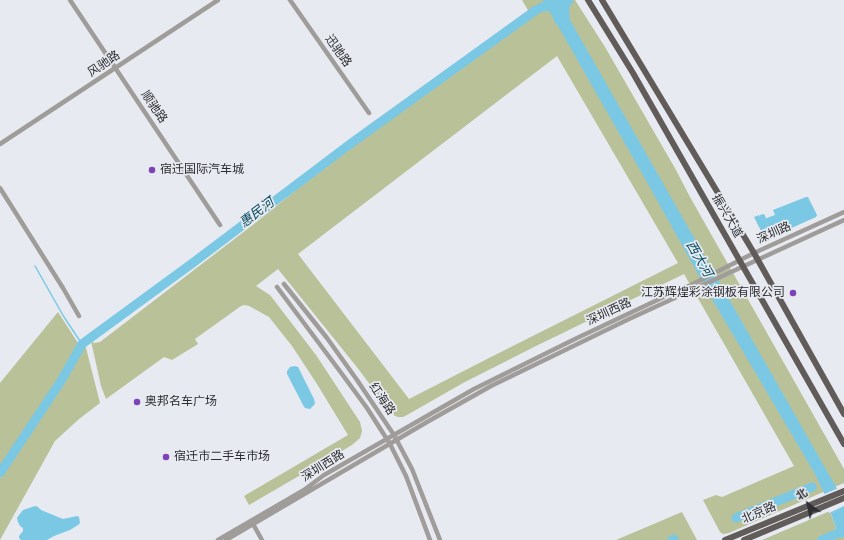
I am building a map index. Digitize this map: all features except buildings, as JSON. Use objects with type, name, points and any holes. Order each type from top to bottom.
[{"type":"main road","name":"振兴大道","points":[[588,0],[633,73],[844,444]]},
{"type":"main road","name":"振兴大道","points":[[602,0],[758,259],[844,414]]},
{"type":"main road","name":"北京路","points":[[725,540],[842,491]]},
{"type":"main road","name":"北京路","points":[[744,540],[844,498]]},
{"type":"street","name":"顺驰路","points":[[70,0],[220,225]]},
{"type":"street","name":"风驰路","points":[[0,144],[218,0]]},
{"type":"street","name":"迅驰路","points":[[290,0],[369,113]]},
{"type":"street","points":[[0,188],[79,316]]},
{"type":"street","name":"深圳路","points":[[693,286],[729,272],[754,253],[844,212]]},
{"type":"street","name":"深圳路","points":[[693,286],[726,267],[758,259],[844,220]]},
{"type":"street","name":"红海路","points":[[284,284],[327,338],[396,437],[412,469],[440,540]]},
{"type":"street","name":"深圳西路","points":[[226,540],[396,437],[510,377],[693,286]]},
{"type":"street","name":"红海路","points":[[277,287],[342,374],[389,441],[406,476],[430,540]]},
{"type":"street","name":"深圳西路","points":[[218,540],[304,490],[324,475],[389,441]]},
{"type":"street","points":[[253,524],[262,540]]},
{"type":"green space","points":[[522,0],[575,0],[605,47],[676,170],[844,469],[844,483],[729,533],[723,534],[720,532],[703,500],[716,495],[722,497],[794,466],[684,274],[463,383],[403,417],[398,417],[391,412],[278,269],[256,286],[270,295],[316,355],[360,422],[362,431],[360,438],[352,445],[249,505],[244,496],[348,435],[292,346],[269,317],[249,306],[241,306],[195,339],[198,344],[172,360],[164,357],[106,399],[101,386],[91,341],[94,343],[100,342],[254,224],[326,166],[532,17]],"holes":[[[557,56],[678,263],[409,399],[298,254]]]},
{"type":"green space","points":[[58,312],[79,346],[56,384],[0,468],[0,383]]},
{"type":"green space","points":[[85,344],[100,403],[79,419],[55,441],[0,540],[0,478]]},
{"type":"green space","points":[[830,511],[836,528],[829,537],[830,539],[839,535],[844,538],[844,540],[762,540]]},
{"type":"green space","points":[[682,512],[697,540],[616,540]]},
{"type":"water","name":"西大河","points":[[543,0],[574,0],[569,8],[570,20],[844,501],[844,538],[839,535],[830,539],[829,537],[836,528],[824,493],[815,474],[712,299],[554,21],[552,15],[548,11],[536,10],[543,3]]},
{"type":"water","points":[[808,197],[817,215],[816,217],[765,239],[754,217],[759,215],[760,217],[760,215],[764,214],[766,218],[764,219],[775,215],[773,210]]},
{"type":"water","points":[[290,367],[298,367],[314,399],[315,403],[310,409],[305,408],[303,405],[287,374]]},
{"type":"water","points":[[35,506],[63,519],[77,516],[79,517],[80,523],[70,530],[47,540],[21,540],[19,536],[23,531],[23,528],[20,526],[17,518],[23,510]]},
{"type":"pier","points":[[839,488],[844,497],[844,506],[829,513],[822,495]]},
{"type":"waterway","name":"惠民河","points":[[0,473],[61,381],[82,344],[194,262],[346,147],[536,10],[549,4],[557,3],[559,0]]},
{"type":"waterway","points":[[35,266],[64,317],[82,344]]},
{"type":"waterway","points":[[736,518],[812,487]]},
{"type":"waterway","points":[[822,540],[844,531]]},
{"type":"place","name":"宿迁国际汽车城","points":[[152,170]]},
{"type":"place","name":"江苏辉煌彩涂钢板有限公司","points":[[793,293]]},
{"type":"place","name":"奥邦名车广场","points":[[137,402]]},
{"type":"place","name":"宿迁市二手车市场","points":[[166,457]]}]
